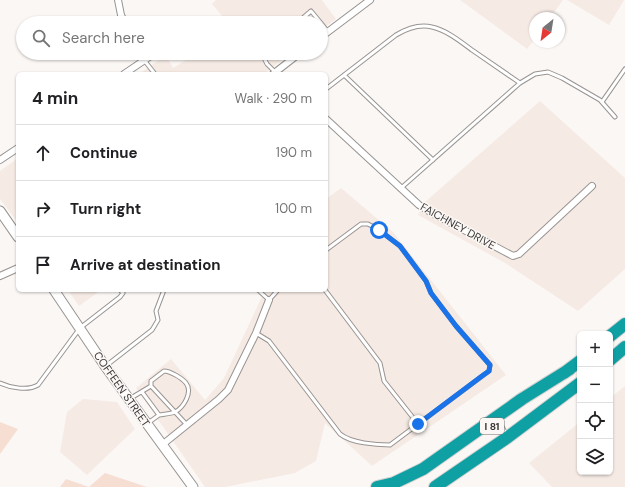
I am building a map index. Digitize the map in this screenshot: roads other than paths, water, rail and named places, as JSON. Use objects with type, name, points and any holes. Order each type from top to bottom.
[{"type":"highway","points":[[613,334],[625,324]]},
{"type":"highway","points":[[613,357],[625,347]]},
{"type":"highway","name":"I 81","points":[[401,487],[499,421],[577,363]]},
{"type":"highway","points":[[377,487],[394,483],[423,469],[522,399],[570,369]]},
{"type":"highway","name":"I 81","points":[[434,487],[508,438],[577,385]]},
{"type":"highway","points":[[444,487],[553,404]]},
{"type":"main road","points":[[0,211],[16,234]]},
{"type":"main road","name":"COFFEEN STREET","points":[[55,292],[129,400],[193,487]]},
{"type":"street","points":[[118,0],[122,16]]},
{"type":"street","points":[[328,32],[370,0]]},
{"type":"street","points":[[127,72],[144,60]]},
{"type":"street","points":[[276,72],[291,60]]},
{"type":"street","name":"FAICHNEY DRIVE","points":[[328,121],[419,205],[513,256],[519,254],[592,186]]},
{"type":"street","points":[[0,160],[16,149]]},
{"type":"street","points":[[0,276],[16,269]]},
{"type":"street","points":[[162,445],[228,390],[256,333],[269,300]]},
{"type":"lane","points":[[305,16],[311,11],[315,16]]},
{"type":"lane","points":[[328,87],[396,35],[405,30],[431,26],[441,30],[460,42],[520,83]]},
{"type":"lane","points":[[144,60],[153,72]]},
{"type":"lane","points":[[265,60],[274,72]]},
{"type":"lane","points":[[602,102],[625,69]]},
{"type":"lane","points":[[400,188],[520,83],[535,74],[548,72],[562,78],[602,102],[615,117]]},
{"type":"lane","points":[[344,75],[433,160]]},
{"type":"lane","points":[[256,333],[269,341],[340,434],[346,439],[380,445],[390,445],[489,371],[490,365],[452,321],[431,293],[426,281],[400,246],[379,230],[368,224],[361,224],[328,249]]},
{"type":"lane","points":[[0,383],[6,386],[34,388],[38,385],[80,328],[120,297],[123,293],[122,292]]},
{"type":"lane","points":[[106,366],[152,330],[158,320],[156,311],[163,292]]},
{"type":"lane","points":[[260,292],[269,300],[276,292]]},
{"type":"lane","points":[[327,292],[380,363],[384,381],[418,424]]},
{"type":"lane","points":[[147,424],[159,415],[175,412],[184,404],[189,391],[186,383],[170,371],[164,371],[151,381],[151,386],[159,397],[175,412],[187,425]]},
{"type":"lane","points":[[129,400],[151,386]]},
{"type":"lane","points":[[142,392],[153,404],[159,415]]},
{"type":"lane","points":[[499,421],[508,438]]}]
